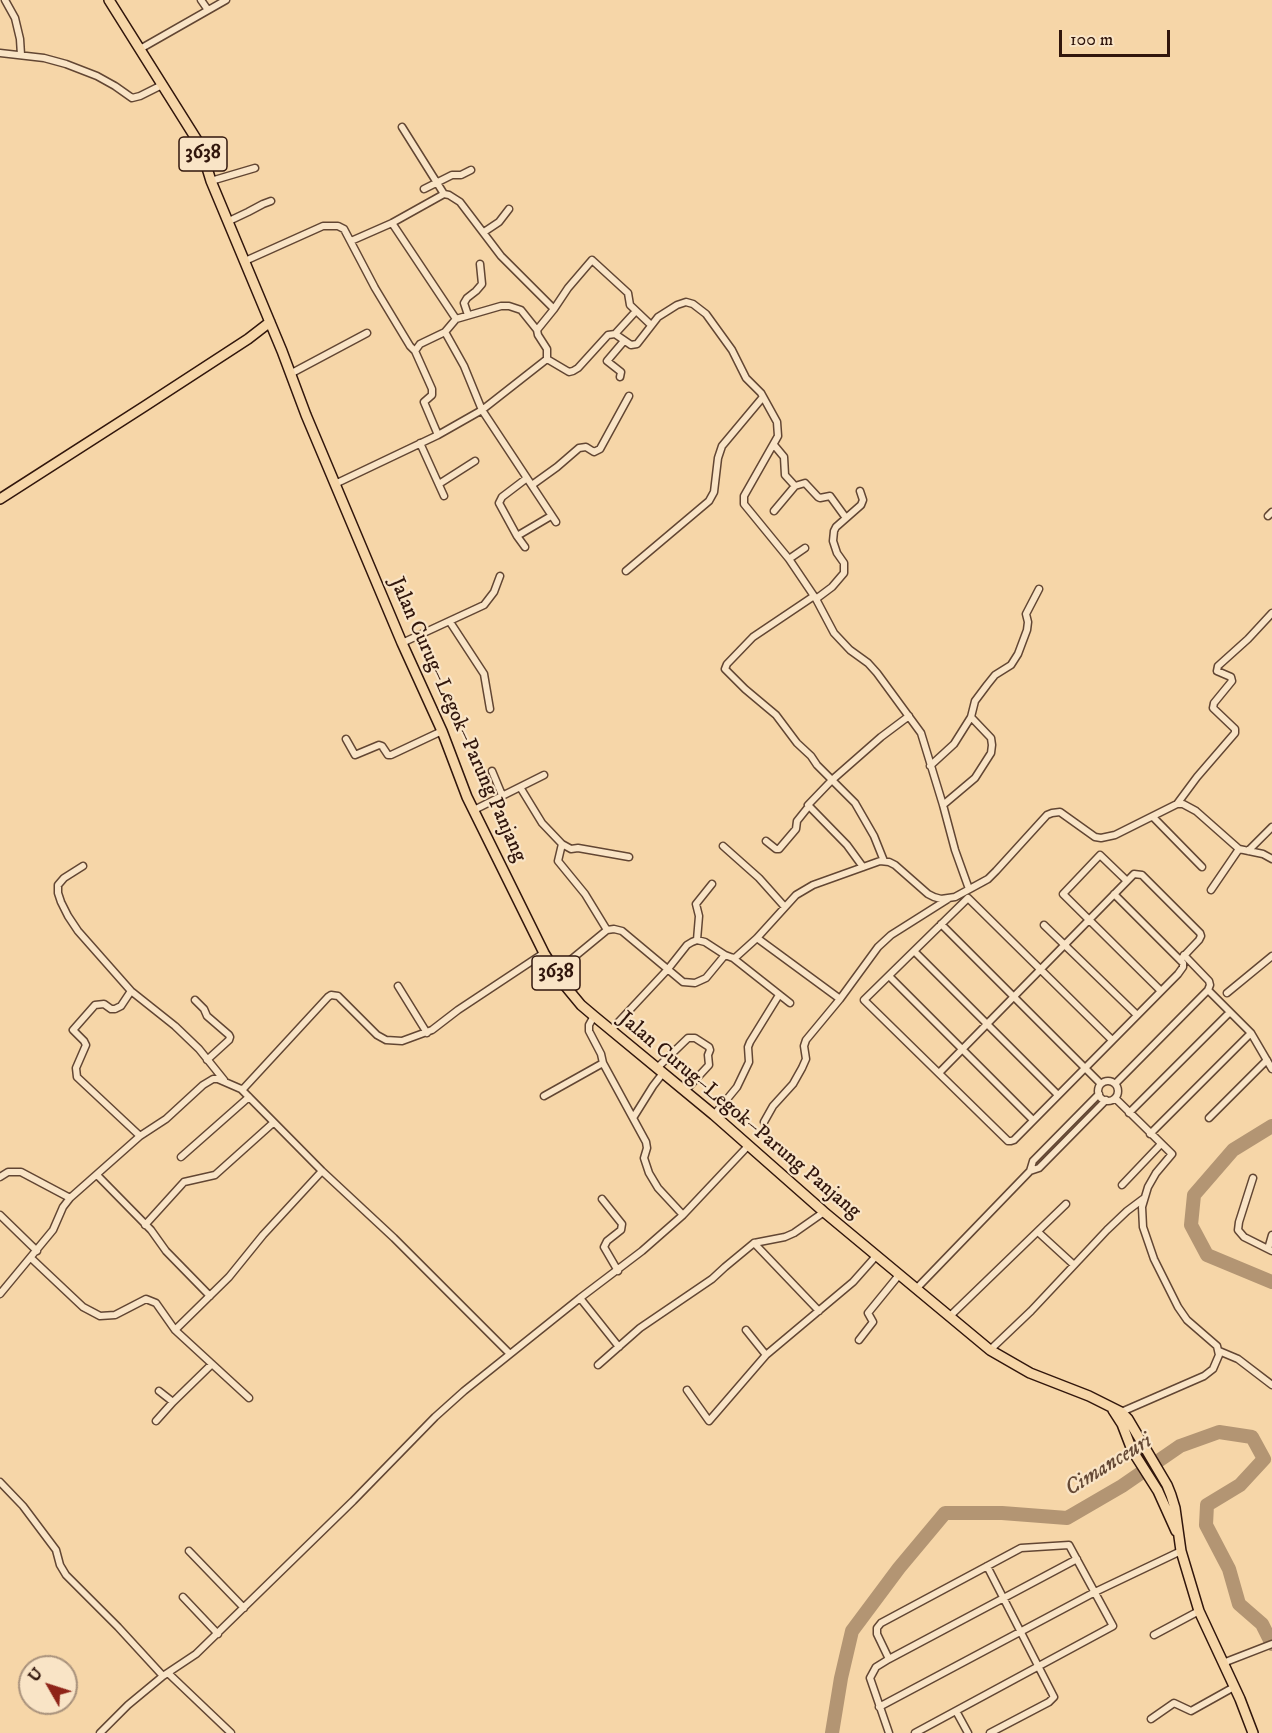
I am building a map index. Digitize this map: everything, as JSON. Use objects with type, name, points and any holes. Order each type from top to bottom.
[{"type":"main road","name":"Jalan Curug–Legok–Parung Panjang","points":[[109,0],[200,146],[211,181],[306,415],[467,797],[544,953],[556,972],[572,994],[594,1016],[990,1350],[1030,1373],[1089,1396],[1133,1425],[1167,1485],[1175,1508],[1178,1534]]},
{"type":"main road","points":[[0,499],[248,339],[270,322]]},
{"type":"main road","points":[[1116,1412],[1132,1450],[1158,1491],[1178,1534],[1199,1611],[1253,1733]]},
{"type":"street","points":[[201,0],[208,10]]},
{"type":"street","points":[[140,49],[225,0]]},
{"type":"street","points":[[9,1],[20,39],[21,55]]},
{"type":"street","points":[[0,53],[44,58],[66,64],[97,76],[132,98],[162,85]]},
{"type":"street","points":[[402,127],[444,194],[460,202],[501,256],[554,309]]},
{"type":"street","points":[[211,181],[255,168]]},
{"type":"street","points":[[424,189],[452,175],[464,174],[471,170]]},
{"type":"street","points":[[351,241],[392,223],[444,194]]},
{"type":"street","points":[[229,221],[271,201]]},
{"type":"street","points":[[484,232],[499,222],[509,209]]},
{"type":"street","points":[[392,223],[456,320]]},
{"type":"street","points":[[245,261],[322,226],[338,226],[344,229],[375,288],[415,351],[432,389],[432,394],[424,402],[438,435]]},
{"type":"street","points":[[537,330],[592,260],[628,293],[630,305],[651,325]]},
{"type":"street","points":[[468,315],[464,303],[482,284],[480,264]]},
{"type":"street","points":[[615,334],[631,345],[637,344],[651,325],[663,314],[676,305],[686,302],[693,304],[706,315],[732,350],[746,378],[759,389],[777,422],[778,436],[744,496],[746,506],[789,559],[815,598],[834,633],[877,673],[921,733],[944,805],[955,850],[969,889]]},
{"type":"street","points":[[415,351],[420,344],[445,333],[456,320],[494,308],[509,306],[521,310],[537,330],[547,349],[547,359]]},
{"type":"street","points":[[547,359],[569,372],[573,371],[608,335],[615,334],[636,311]]},
{"type":"street","points":[[291,374],[367,333]]},
{"type":"street","points":[[445,333],[464,366],[482,410],[556,522]]},
{"type":"street","points":[[620,377],[621,372],[607,361],[624,341]]},
{"type":"street","points":[[335,484],[438,435],[482,410],[547,359]]},
{"type":"street","points":[[532,484],[579,448],[586,447],[594,452],[600,449],[629,396]]},
{"type":"street","points":[[626,571],[709,501],[714,492],[718,458],[723,446],[763,397]]},
{"type":"street","points":[[420,443],[444,496]]},
{"type":"street","points":[[774,445],[784,457],[785,475],[795,486]]},
{"type":"street","points":[[439,484],[475,461]]},
{"type":"street","points":[[525,547],[499,506],[499,501],[502,496],[527,478]]},
{"type":"street","points":[[774,511],[795,486],[805,483],[818,497],[830,496],[846,518]]},
{"type":"street","points":[[860,491],[862,503],[836,527],[833,541],[844,563],[844,573],[832,587],[753,637],[725,669],[772,711],[797,743],[860,810],[884,861]]},
{"type":"street","points":[[517,536],[551,516]]},
{"type":"street","points":[[789,559],[805,548]]},
{"type":"street","points":[[402,643],[484,605],[494,592],[500,576]]},
{"type":"street","points":[[930,766],[954,744],[971,717],[975,701],[995,675],[1011,665],[1018,654],[1027,630],[1026,614],[1039,589]]},
{"type":"street","points":[[764,1122],[773,1106],[802,1068],[806,1059],[804,1046],[806,1040],[884,940],[949,898],[979,884],[996,872],[1047,815],[1060,813],[1095,837],[1101,838],[1115,835],[1177,804],[1235,733],[1234,729],[1213,708],[1214,703],[1232,681],[1231,677],[1217,671],[1218,666],[1272,613]]},
{"type":"street","points":[[450,622],[484,674],[490,709]]},
{"type":"street","points":[[766,841],[779,849],[796,829],[797,821],[810,802],[881,737],[909,716]]},
{"type":"street","points":[[944,805],[975,778],[991,753],[991,738],[971,717]]},
{"type":"street","points":[[346,739],[354,754],[358,755],[379,745],[388,755],[391,755],[441,731]]},
{"type":"street","points":[[492,771],[502,795]]},
{"type":"street","points":[[474,810],[544,775]]},
{"type":"street","points":[[520,787],[542,823],[562,844],[571,849],[578,848],[629,856]]},
{"type":"street","points":[[1177,804],[1187,805],[1196,811],[1239,849],[1263,854],[1272,859]]},
{"type":"street","points":[[808,806],[847,845],[863,867]]},
{"type":"street","points":[[1153,817],[1202,867]]},
{"type":"street","points":[[1248,851],[1272,827]]},
{"type":"street","points":[[562,844],[558,861],[585,894],[607,930]]},
{"type":"street","points":[[723,846],[759,878],[784,906]]},
{"type":"street","points":[[1211,890],[1239,849]]},
{"type":"street","points":[[1127,881],[1100,855],[1063,894],[1161,991]]},
{"type":"street","points":[[733,958],[740,955],[757,938],[796,895],[813,885],[884,861],[895,865],[928,894],[941,899],[949,898]]},
{"type":"street","points":[[83,866],[61,881],[58,889],[61,902],[78,931],[131,991],[175,1026],[199,1049],[224,1080],[241,1089],[321,1171],[394,1238],[510,1354]]},
{"type":"street","points":[[939,1073],[1134,874],[1142,875],[1200,933],[1199,940],[1182,957]]},
{"type":"street","points":[[697,940],[699,916],[696,904],[712,884]]},
{"type":"street","points":[[1114,894],[1209,981],[1210,985],[1208,990],[1116,1084]]},
{"type":"street","points":[[1112,1040],[968,898],[864,1000],[1008,1141],[1014,1140],[1182,970],[1182,957]]},
{"type":"street","points":[[941,924],[1101,1084]]},
{"type":"street","points":[[1044,925],[1137,1015]]},
{"type":"street","points":[[556,972],[607,930],[614,928],[622,931],[683,982],[701,982],[725,955]]},
{"type":"street","points":[[757,938],[840,999]]},
{"type":"street","points":[[611,1030],[668,969],[687,945],[697,940],[733,958],[790,1003]]},
{"type":"street","points":[[914,951],[1058,1095]]},
{"type":"street","points":[[241,1089],[255,1077],[331,995],[338,996],[366,1026],[386,1040],[402,1041],[427,1033],[480,994],[544,953]]},
{"type":"street","points":[[1227,993],[1272,956]]},
{"type":"street","points":[[889,976],[1033,1120]]},
{"type":"street","points":[[398,986],[427,1033]]},
{"type":"street","points":[[1208,990],[1251,1033],[1272,1069]]},
{"type":"street","points":[[131,991],[121,1006],[115,1009],[104,1004],[93,1006],[73,1030],[86,1046],[76,1068],[77,1077],[141,1136]]},
{"type":"street","points":[[714,1115],[737,1087],[749,1062],[750,1042],[779,995]]},
{"type":"street","points":[[195,1000],[207,1016],[230,1038],[207,1060]]},
{"type":"street","points":[[1129,1113],[1230,1012]]},
{"type":"street","points":[[594,1016],[588,1031],[646,1142],[644,1158],[651,1179],[683,1215]]},
{"type":"street","points":[[1150,1134],[1251,1033]]},
{"type":"street","points":[[633,1118],[660,1071],[688,1038],[695,1038],[709,1047],[709,1065],[685,1091]]},
{"type":"street","points":[[1209,1118],[1267,1060]]},
{"type":"street","points":[[544,1096],[603,1063]]},
{"type":"street","points":[[0,1294],[53,1230],[63,1207],[70,1198],[141,1136],[166,1119],[203,1084],[213,1079],[224,1080]]},
{"type":"street","points":[[1110,1081],[1116,1084],[1118,1091],[1115,1098],[1109,1101],[1101,1097],[1099,1094],[1101,1084],[1110,1081]]},
{"type":"street","points":[[1030,1171],[1033,1161],[1099,1094]]},
{"type":"street","points":[[181,1157],[249,1097]]},
{"type":"street","points":[[1115,1098],[1172,1154],[1156,1173],[1142,1207],[1143,1227],[1154,1259],[1171,1296],[1187,1320],[1212,1341],[1219,1351],[1238,1359],[1272,1385]]},
{"type":"street","points":[[916,1288],[1030,1171],[1039,1167],[1106,1100]]},
{"type":"street","points":[[145,1225],[184,1182],[215,1174],[273,1123]]},
{"type":"street","points":[[1122,1185],[1161,1144]]},
{"type":"street","points":[[100,1733],[128,1705],[196,1654],[218,1634],[435,1417],[510,1354],[642,1251],[683,1215],[748,1146]]},
{"type":"street","points":[[175,1330],[229,1278],[263,1235],[321,1171]]},
{"type":"street","points":[[0,1177],[8,1172],[21,1172],[70,1198]]},
{"type":"street","points":[[97,1175],[210,1296]]},
{"type":"street","points":[[1253,1178],[1238,1230],[1244,1237],[1270,1250],[1272,1235]]},
{"type":"street","points":[[602,1199],[622,1226],[621,1230],[607,1241],[604,1247],[618,1271]]},
{"type":"street","points":[[990,1350],[1031,1311],[1113,1224],[1144,1199]]},
{"type":"street","points":[[949,1317],[1066,1204]]},
{"type":"street","points":[[598,1365],[648,1322],[712,1279],[754,1243],[785,1237],[824,1212]]},
{"type":"street","points":[[0,1215],[37,1251]]},
{"type":"street","points":[[1038,1232],[1074,1265]]},
{"type":"street","points":[[754,1243],[819,1311]]},
{"type":"street","points":[[687,1390],[709,1421],[766,1355],[853,1282],[877,1255]]},
{"type":"street","points":[[31,1258],[83,1307],[95,1315],[104,1317],[115,1315],[146,1299],[156,1303],[175,1330],[249,1398]]},
{"type":"street","points":[[859,1340],[873,1322],[868,1315],[869,1311],[899,1275]]},
{"type":"street","points":[[580,1298],[619,1347]]},
{"type":"street","points":[[746,1330],[766,1355]]},
{"type":"street","points":[[1116,1412],[1204,1376],[1216,1364],[1219,1351]]},
{"type":"street","points":[[156,1421],[172,1402],[212,1364]]},
{"type":"street","points":[[159,1390],[172,1402]]},
{"type":"street","points":[[0,1482],[23,1506],[56,1550],[60,1565],[66,1575],[165,1675],[231,1733]]},
{"type":"street","points":[[889,1659],[877,1634],[877,1628],[881,1623],[1021,1548],[1069,1545],[1113,1626],[915,1733]]},
{"type":"street","points":[[189,1551],[244,1608]]},
{"type":"street","points":[[879,1707],[1095,1592],[1181,1551]]},
{"type":"street","points":[[889,1733],[870,1678],[876,1667],[1077,1559]]},
{"type":"street","points":[[987,1566],[1054,1697],[1049,1702],[990,1733]]},
{"type":"street","points":[[183,1597],[218,1634]]},
{"type":"street","points":[[1154,1635],[1199,1611]]},
{"type":"street","points":[[1223,1663],[1272,1644]]},
{"type":"street","points":[[1151,1719],[1174,1703],[1191,1711],[1234,1687]]},
{"type":"street","points":[[956,1710],[968,1733]]},
{"type":"street","points":[[1004,1725],[1008,1733]]},
{"type":"waterway","name":"Cimanceuri","points":[[1272,1126],[1233,1150],[1194,1195],[1191,1225],[1207,1255],[1272,1282]]},
{"type":"waterway","name":"Cimanceuri","points":[[832,1733],[852,1631],[899,1568],[945,1513],[1002,1513],[1067,1518],[1122,1486],[1180,1446],[1219,1432],[1252,1437],[1264,1459],[1240,1485],[1207,1505],[1206,1525],[1229,1569],[1239,1604],[1262,1624],[1272,1644]]}]
